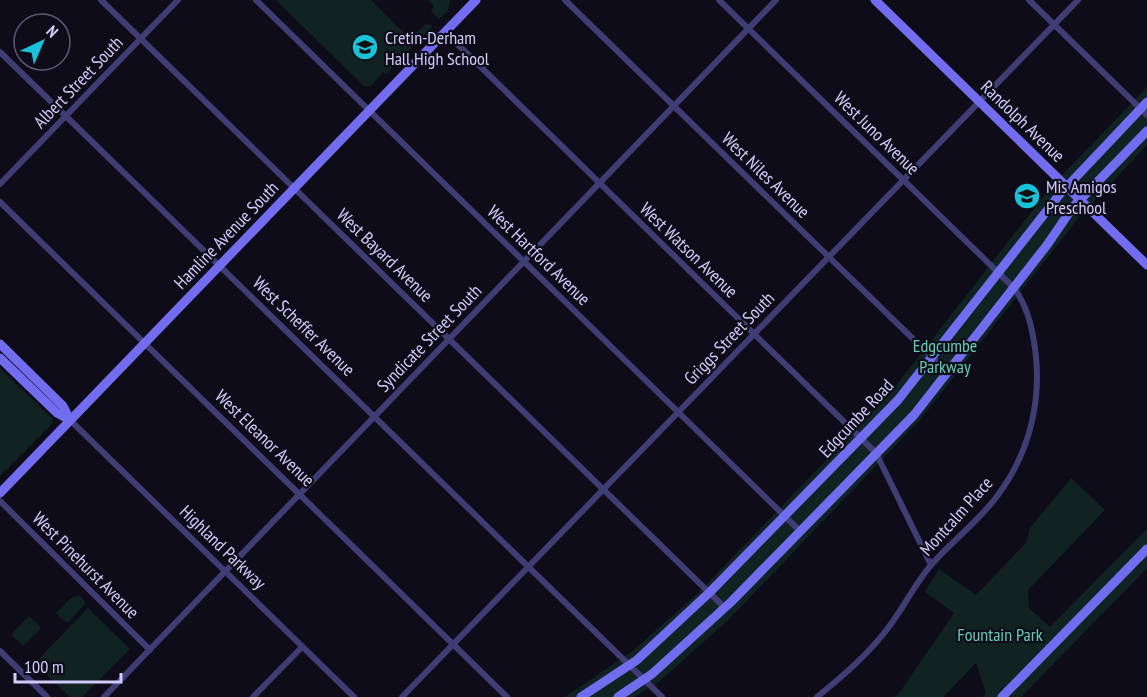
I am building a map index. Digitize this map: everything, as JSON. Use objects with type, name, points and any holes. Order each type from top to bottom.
[{"type":"street","name":"West Bayard Avenue","points":[[101,0],[724,607]]},
{"type":"street","name":"Albert Street South","points":[[0,184],[178,0]]},
{"type":"street","name":"West Hartford Avenue","points":[[256,0],[800,531]]},
{"type":"street","name":"Hamline Avenue South","points":[[0,493],[476,0]]},
{"type":"street","name":"West Niles Avenue","points":[[565,0],[946,371]]},
{"type":"street","name":"West Juno Avenue","points":[[719,0],[1013,286]]},
{"type":"street","name":"Syndicate Street South","points":[[104,697],[776,0]]},
{"type":"street","name":"Randolph Avenue","points":[[876,0],[1147,265]]},
{"type":"street","points":[[1029,0],[1145,108]]},
{"type":"street","name":"Griggs Street South","points":[[402,697],[1078,0]]},
{"type":"street","name":"West Watson Avenue","points":[[445,32],[876,453],[931,565]]},
{"type":"street","name":"West Scheffer Avenue","points":[[0,52],[662,697]]},
{"type":"street","name":"Edgcumbe Road","points":[[581,697],[629,665],[710,592],[861,438],[897,400],[932,357],[1066,186],[1145,108]]},
{"type":"street","points":[[618,697],[644,680],[724,607],[914,414],[1080,200],[1147,131]]},
{"type":"street","name":"West Eleanor Avenue","points":[[0,202],[507,697]]},
{"type":"street","name":"Montcalm Place","points":[[817,697],[840,679],[875,644],[931,565],[997,497],[1017,464],[1032,425],[1038,389],[1036,350],[1032,329],[1022,298],[1013,286]]},
{"type":"street","name":"Highland Parkway","points":[[0,344],[63,406],[70,420]]},
{"type":"street","name":"Highland Parkway","points":[[0,358],[57,413],[70,420],[354,697]]},
{"type":"street","name":"West Pinehurst Avenue","points":[[0,501],[150,650]]},
{"type":"street","points":[[1002,697],[1147,549]]},
{"type":"street","points":[[253,697],[302,647]]},
{"type":"street","points":[[0,651],[47,697]]},
{"type":"green space","name":"Cretin-Derham Hall High School","points":[[276,0],[371,0],[409,38],[426,24],[433,26],[386,74],[383,72],[371,86],[364,86]]},
{"type":"green space","points":[[428,0],[450,0],[448,11],[439,19],[431,11],[434,6]]},
{"type":"green space","name":"Edgcumbe Parkway","points":[[1147,87],[1147,145],[1080,216],[920,420],[730,618],[660,681],[635,697],[565,697],[634,650],[697,594],[862,423],[892,391],[1050,188]]},
{"type":"green space","points":[[0,368],[52,418],[53,423],[0,476]]},
{"type":"green space","name":"Fountain Park","points":[[1071,478],[1105,510],[1028,590],[1029,608],[1050,627],[1147,529],[1147,568],[1021,697],[983,697],[986,693],[976,663],[943,697],[894,697],[900,692],[954,613],[925,592],[939,569],[976,595],[1026,543],[1030,528]]},
{"type":"green space","points":[[79,595],[85,604],[68,622],[65,622],[56,613],[71,598]]},
{"type":"green space","points":[[88,608],[130,649],[82,697],[70,697],[35,663]]},
{"type":"green space","points":[[29,616],[41,628],[23,646],[11,635]]},
{"type":"place","name":"Cretin-Derham Hall High School","points":[[365,47]]},
{"type":"place","name":"Mis Amigos Preschool","points":[[1027,196]]}]
